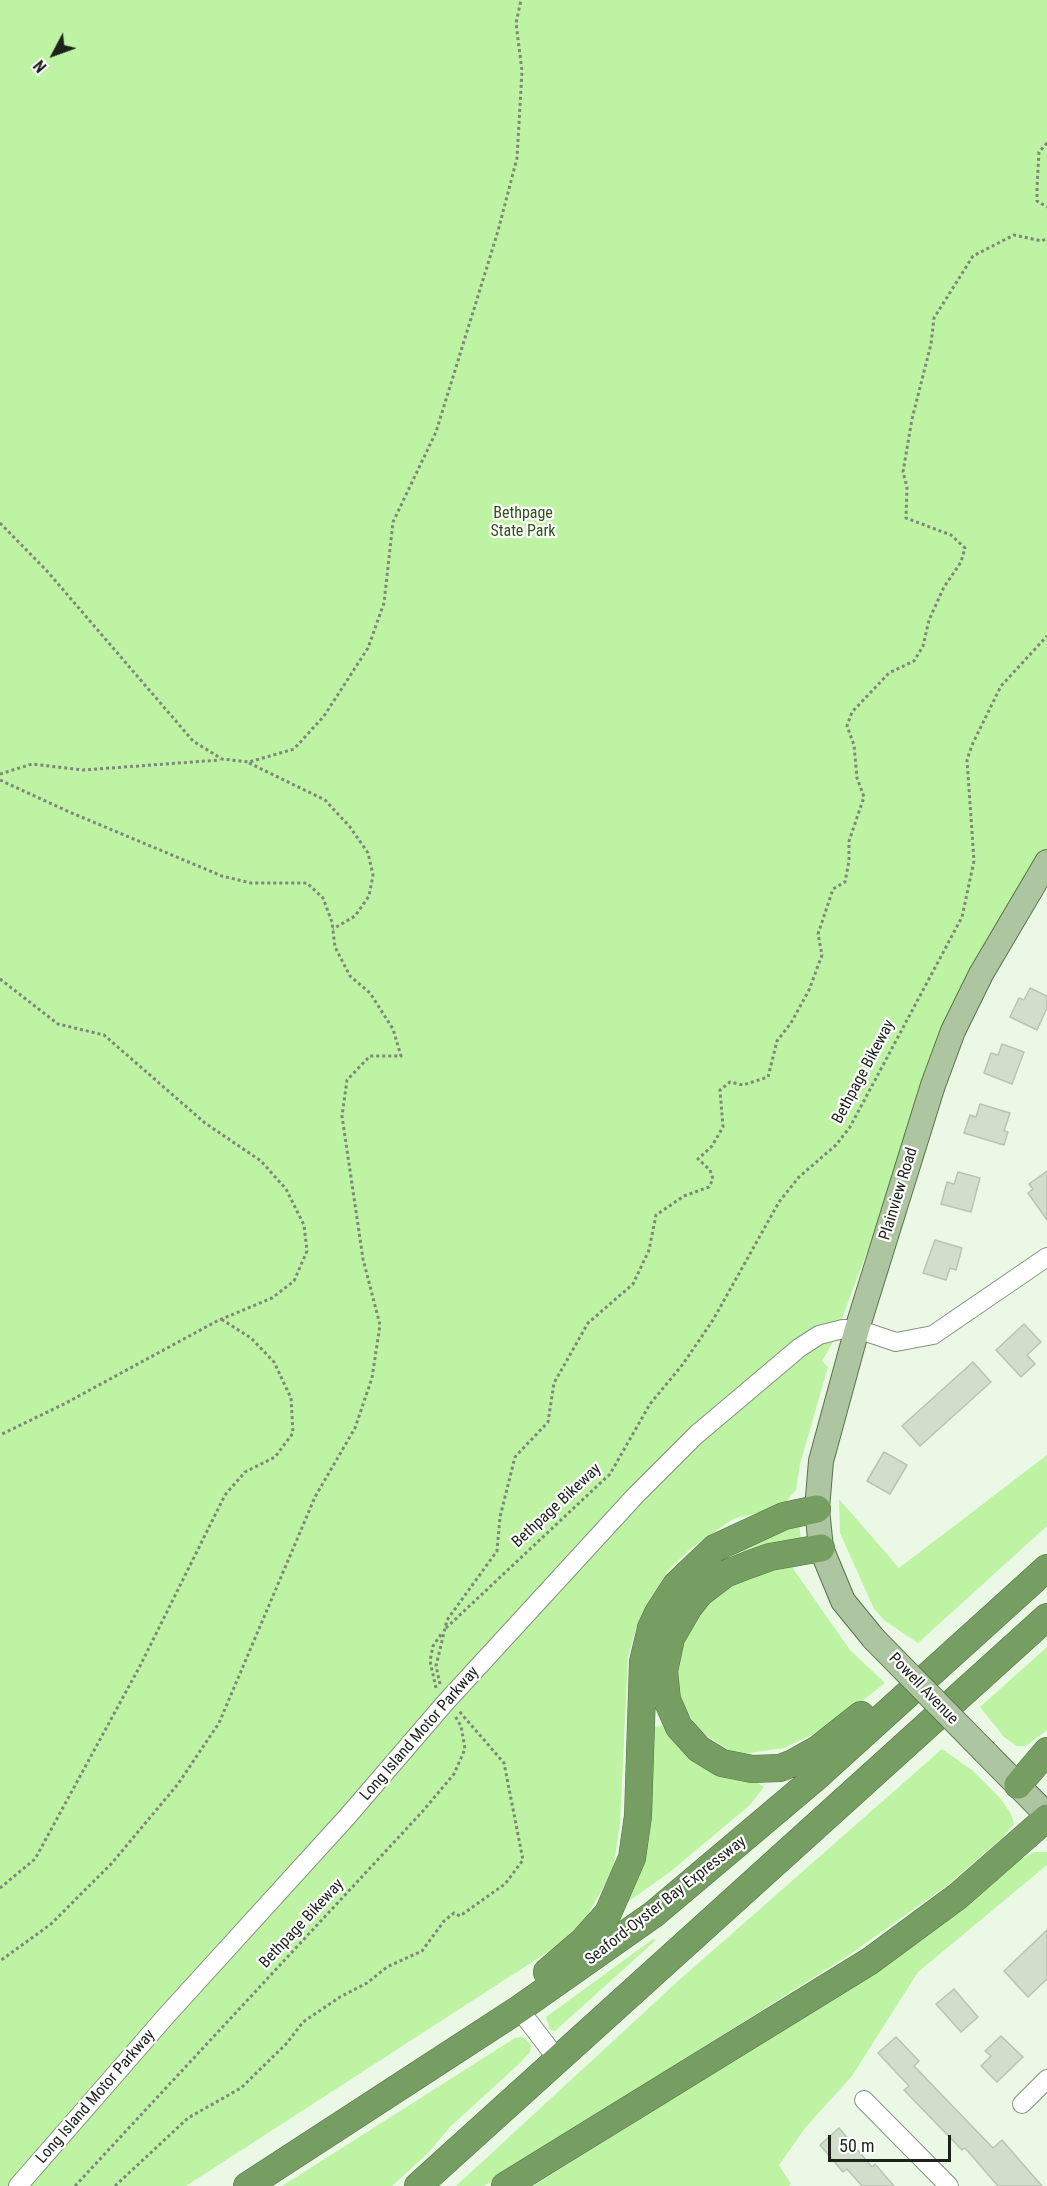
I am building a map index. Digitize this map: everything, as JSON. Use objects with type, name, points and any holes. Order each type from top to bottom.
[{"type":"highway","points":[[457,2049],[582,1942],[608,1913],[617,1895],[632,1858],[638,1816],[643,1662],[651,1628],[667,1599],[701,1559],[730,1539],[784,1516],[817,1509]]},
{"type":"highway","points":[[821,1548],[770,1557],[725,1574],[700,1593],[679,1622],[666,1655],[664,1685],[672,1713],[689,1740],[699,1749],[722,1763],[737,1767],[766,1770],[793,1763],[818,1749],[849,1723],[950,1656]]},
{"type":"highway","name":"Seaford-Oyster Bay Expressway","points":[[247,2186],[519,2009],[607,1948],[701,1877],[814,1779],[1047,1568]]},
{"type":"highway","points":[[418,2186],[1047,1617]]},
{"type":"highway","points":[[1018,1785],[1047,1751]]},
{"type":"highway","points":[[505,2186],[870,1961],[949,1903],[1047,1816]]},
{"type":"main road","name":"Plainview Road","points":[[821,1548],[817,1509],[821,1461],[856,1329],[933,1085],[953,1031],[981,974],[1046,863]]},
{"type":"main road","name":"Powell Avenue","points":[[821,1548],[843,1601],[874,1639],[1047,1816]]},
{"type":"street","points":[[856,1329],[896,1342],[933,1335],[1047,1257]]},
{"type":"street","name":"Long Island Motor Parkway","points":[[18,2186],[447,1701],[635,1496],[696,1436],[799,1348],[830,1332],[856,1329]]},
{"type":"street","points":[[519,2009],[558,2060]]},
{"type":"street","points":[[1022,2104],[1047,2079]]},
{"type":"street","points":[[864,2100],[949,2186]]},
{"type":"path","points":[[249,762],[294,749],[324,716],[368,648],[384,603],[393,522],[436,432],[498,231],[517,158],[522,71],[516,23],[521,0]]},
{"type":"path","points":[[1047,143],[1039,152],[1037,187],[1037,201],[1047,207]]},
{"type":"path","points":[[116,2186],[188,2118],[241,2088],[287,2043],[303,2022],[340,1997],[367,1983],[387,1967],[422,1951],[444,1921],[454,1913],[460,1916],[505,1884],[523,1860],[504,1763],[447,1701],[441,1688],[436,1666],[447,1620],[497,1551],[500,1517],[515,1457],[548,1422],[554,1383],[588,1323],[633,1284],[649,1250],[656,1215],[684,1196],[709,1187],[713,1179],[710,1170],[698,1159],[712,1146],[723,1127],[720,1090],[730,1082],[743,1085],[768,1077],[777,1041],[791,1023],[809,990],[822,955],[818,934],[833,889],[844,882],[849,861],[849,841],[864,797],[857,778],[854,745],[847,726],[852,712],[889,673],[914,661],[923,646],[929,620],[965,548],[951,535],[906,518],[907,487],[903,472],[912,419],[931,344],[934,318],[973,256],[1014,235],[1042,241],[1047,238]]},
{"type":"path","points":[[0,523],[48,571],[193,741],[222,759]]},
{"type":"path","name":"Bethpage Bikeway","points":[[75,2186],[422,1812],[454,1774],[465,1749],[461,1726],[447,1701],[434,1685],[430,1661],[433,1646],[445,1630],[610,1474],[650,1404],[683,1364],[713,1320],[778,1202],[799,1177],[836,1145],[850,1127],[962,917],[974,861],[967,760],[972,745],[1001,686],[1047,636]]},
{"type":"path","points":[[0,774],[32,764],[82,770],[222,759],[249,762],[325,800],[350,827],[368,853],[373,874],[369,896],[355,916],[333,929]]},
{"type":"path","points":[[0,780],[67,811],[222,876],[251,883],[308,883],[323,897],[333,929],[335,947],[350,976],[370,993],[393,1029],[401,1056],[370,1056],[347,1080],[342,1116],[363,1259],[380,1325],[372,1378],[356,1428],[315,1497],[246,1665],[219,1723],[177,1784],[112,1863],[51,1924],[0,1960]]},
{"type":"path","points":[[0,979],[58,1024],[104,1035],[205,1123],[261,1161],[286,1189],[304,1225],[306,1251],[294,1281],[272,1298],[222,1319],[64,1404],[0,1435]]},
{"type":"path","points":[[0,1888],[35,1859],[140,1666],[225,1496],[245,1472],[266,1464],[275,1456],[292,1433],[291,1398],[274,1362],[252,1338],[222,1319]]},
{"type":"green space","name":"Bethpage State Park","points":[[0,0],[1047,0],[1047,862],[962,999],[833,1342],[822,1361],[828,1367],[800,1464],[796,1490],[781,1507],[733,1519],[690,1549],[667,1572],[636,1628],[628,1657],[620,1824],[613,1870],[587,1916],[560,1944],[186,2186],[0,2186]]},
{"type":"green space","points":[[1047,1455],[1047,1526],[918,1643],[885,1621],[874,1609],[840,1533],[839,1499],[899,1568]]},
{"type":"green space","points":[[799,1525],[801,1538],[734,1557],[728,1548]]},
{"type":"green space","points":[[792,1567],[850,1650],[885,1683],[830,1726],[784,1748],[736,1755],[697,1729],[675,1688],[677,1646],[712,1598],[748,1576]]},
{"type":"green space","points":[[1047,1647],[1047,1730],[1026,1746],[1017,1746],[1004,1737],[980,1707]]},
{"type":"green space","points":[[665,1725],[764,1787],[750,1805],[670,1872],[622,1906],[650,1728]]},
{"type":"green space","points":[[942,1749],[972,1770],[1001,1799],[1011,1814],[1014,1824],[1002,1838],[949,1884],[849,1955],[484,2186],[456,2186],[677,1982]]},
{"type":"green space","points":[[1034,1852],[1047,1852],[1047,1865],[918,1972],[852,2076],[805,2128],[779,2165],[791,2184],[789,2186],[533,2186],[862,1980],[1011,1865]]},
{"type":"green space","points":[[653,1939],[656,1940],[555,2031],[550,2030],[546,2017]]},
{"type":"green space","points":[[523,2037],[531,2045],[530,2052],[450,2127],[428,2153],[392,2186],[282,2186],[515,2038]]},
{"type":"building","points":[[1030,988],[1047,996],[1047,1008],[1037,1030],[1010,1017],[1019,998],[1024,1000]]},
{"type":"building","points":[[1002,1044],[1024,1052],[1012,1084],[984,1073],[991,1053],[998,1055]]},
{"type":"building","points":[[980,1104],[1010,1113],[1004,1131],[1008,1132],[1004,1145],[964,1133],[970,1115],[976,1117]]},
{"type":"building","points":[[1047,1171],[1047,1220],[1028,1193],[1033,1189],[1029,1184]]},
{"type":"building","points":[[958,1172],[980,1178],[971,1212],[941,1204],[947,1182],[954,1184]]},
{"type":"building","points":[[935,1240],[962,1248],[956,1270],[950,1268],[946,1280],[923,1273]]},
{"type":"building","points":[[1024,1324],[1041,1342],[1027,1355],[1035,1364],[1021,1377],[996,1350]]},
{"type":"building","points":[[973,1362],[991,1382],[920,1446],[902,1426]]},
{"type":"building","points":[[884,1452],[907,1465],[890,1494],[867,1481]]},
{"type":"building","points":[[1047,1930],[1047,1979],[1028,1997],[1004,1971]]},
{"type":"building","points":[[954,1989],[978,2017],[961,2032],[936,2004]]},
{"type":"building","points":[[1001,2036],[1023,2057],[997,2082],[981,2066],[991,2056],[985,2051]]},
{"type":"building","points":[[896,2037],[919,2061],[914,2066],[993,2148],[1002,2140],[1042,2186],[998,2186],[965,2148],[962,2150],[904,2090],[909,2086],[878,2053]]},
{"type":"building","points":[[839,2128],[872,2167],[875,2164],[894,2186],[862,2186],[847,2169],[843,2172],[820,2145]]}]
